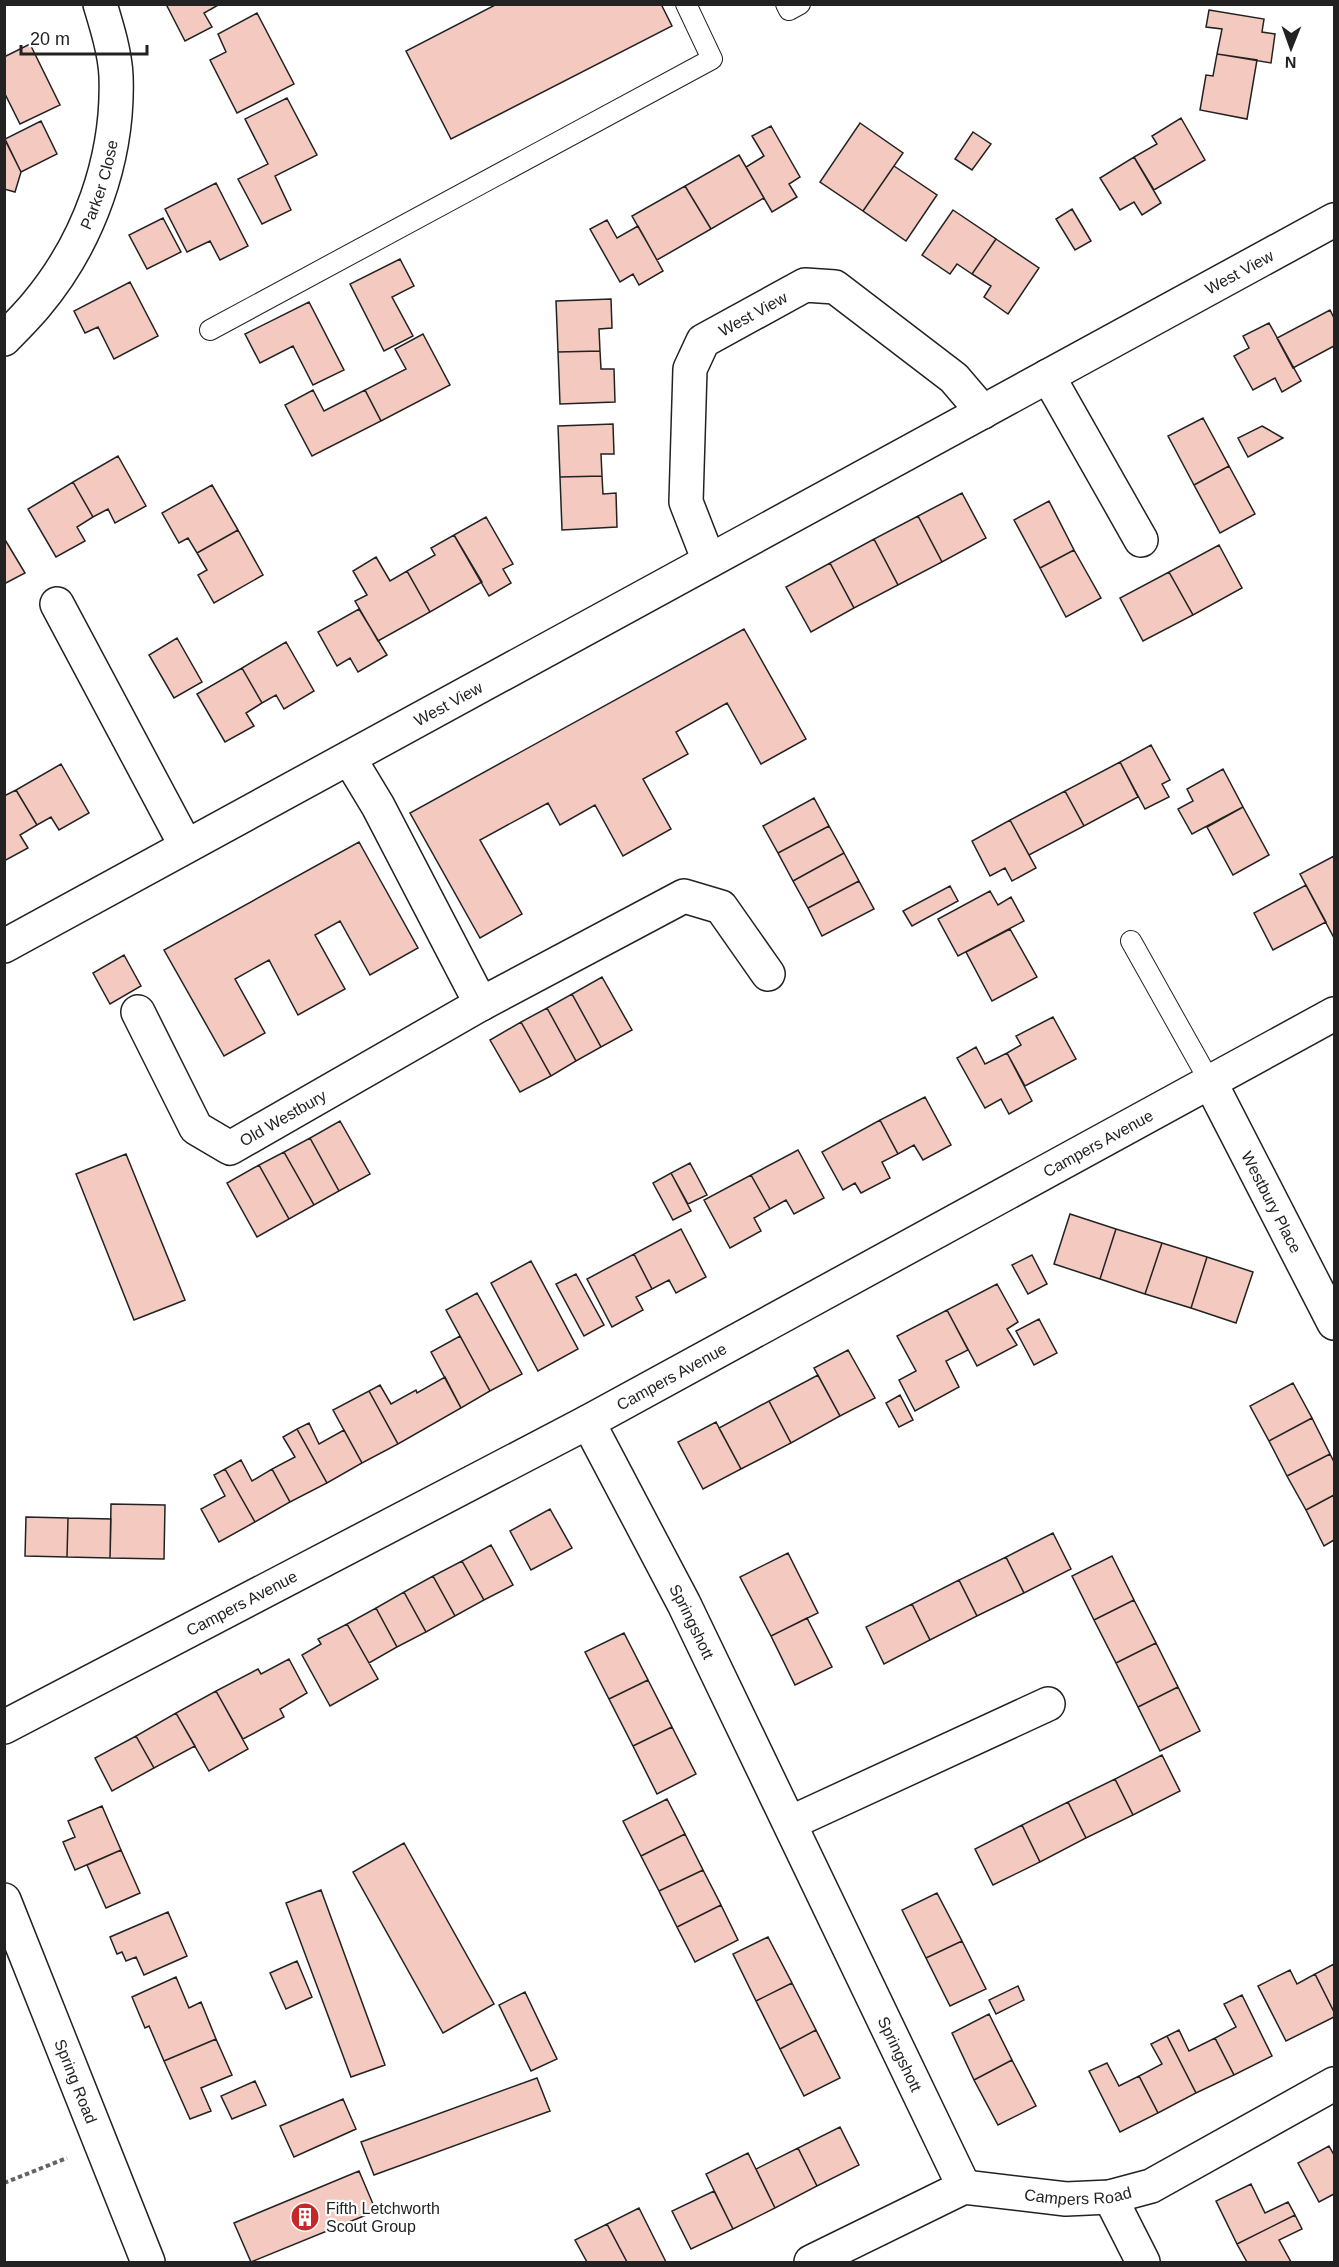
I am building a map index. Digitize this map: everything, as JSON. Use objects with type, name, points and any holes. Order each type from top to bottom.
[{"type":"street","name":"Parker Close","points":[[4,339],[37,304],[67,259],[93,210],[110,158],[116,74],[106,25],[99,4]]},
{"type":"street","name":"West View","points":[[4,946],[1335,220]]},
{"type":"street","name":"West View","points":[[709,561],[686,502],[690,369],[703,341],[795,290],[805,285],[836,287],[954,378],[983,411]]},
{"type":"street","points":[[1048,376],[1141,540]]},
{"type":"street","points":[[57,604],[186,846]]},
{"type":"street","points":[[349,758],[378,806],[481,1004]]},
{"type":"street","name":"Old Westbury","points":[[138,1012],[196,1128],[230,1148],[481,1004],[684,896],[721,907],[768,974]]},
{"type":"street","name":"Campers Avenue","points":[[4,1727],[588,1422],[1335,1014]]},
{"type":"street","name":"Westbury Place","points":[[1210,1082],[1335,1323]]},
{"type":"street","name":"Springshott","points":[[588,1422],[684,1604],[964,2187]]},
{"type":"street","points":[[790,1823],[1048,1704]]},
{"type":"street","name":"Spring Road","points":[[4,1900],[148,2262]]},
{"type":"street","name":"Campers Road","points":[[964,2187],[1066,2199],[1110,2197],[1151,2186],[1335,2084]]},
{"type":"street","points":[[811,2262],[964,2187]]},
{"type":"street","points":[[1110,2197],[1143,2262]]},
{"type":"lane","points":[[210,330],[712,59],[686,4]]},
{"type":"lane","points":[[786,4],[789,10],[800,4]]},
{"type":"lane","points":[[1131,941],[1210,1082]]},
{"type":"path","points":[[4,2183],[101,2144]]},
{"type":"building","points":[[166,4],[220,4],[204,13],[212,27],[185,41]]},
{"type":"building","points":[[497,4],[661,4],[672,26],[451,139],[406,51]]},
{"type":"building","points":[[1209,10],[1264,19],[1262,32],[1275,34],[1271,63],[1217,54],[1222,29],[1206,27]]},
{"type":"building","points":[[257,13],[294,84],[237,113],[210,60],[226,52],[218,34]]},
{"type":"building","points":[[30,44],[60,105],[20,124],[4,92],[4,57]]},
{"type":"building","points":[[1217,54],[1257,60],[1247,119],[1200,110],[1206,75],[1213,76]]},
{"type":"building","points":[[287,98],[317,155],[275,176],[291,210],[262,224],[238,179],[268,164],[245,119]]},
{"type":"building","points":[[1181,118],[1205,160],[1154,190],[1134,157],[1157,144],[1152,136]]},
{"type":"building","points":[[41,121],[57,154],[21,172],[5,139]]},
{"type":"building","points":[[860,123],[903,153],[863,211],[820,182]]},
{"type":"building","points":[[771,126],[800,177],[789,184],[797,197],[772,212],[746,167],[764,156],[752,136]]},
{"type":"building","points":[[973,132],[991,144],[972,170],[955,159]]},
{"type":"building","points":[[6,142],[21,172],[15,192],[4,189],[4,143]]},
{"type":"building","points":[[739,155],[764,198],[711,229],[685,186]]},
{"type":"building","points":[[1134,157],[1161,203],[1142,215],[1134,202],[1120,210],[1100,178]]},
{"type":"building","points":[[894,166],[937,195],[906,241],[863,211]]},
{"type":"building","points":[[216,183],[248,246],[220,260],[210,241],[187,252],[165,209]]},
{"type":"building","points":[[685,186],[711,229],[657,260],[632,216]]},
{"type":"building","points":[[1072,209],[1091,241],[1075,250],[1056,219]]},
{"type":"building","points":[[953,210],[996,239],[972,274],[957,264],[950,274],[922,255]]},
{"type":"building","points":[[163,218],[181,252],[147,269],[129,235]]},
{"type":"building","points":[[607,220],[617,238],[638,226],[663,271],[639,285],[633,274],[620,282],[590,229]]},
{"type":"building","points":[[996,239],[1039,268],[1008,314],[984,297],[991,286],[972,274]]},
{"type":"building","points":[[400,259],[414,286],[392,297],[413,336],[384,351],[350,284]]},
{"type":"building","points":[[130,282],[158,336],[114,359],[98,327],[85,333],[74,311]]},
{"type":"building","points":[[611,299],[612,328],[599,329],[600,351],[558,352],[556,301]]},
{"type":"building","points":[[309,302],[344,370],[313,385],[293,346],[260,363],[245,334]]},
{"type":"building","points":[[1330,310],[1334,318],[1334,346],[1293,368],[1277,338]]},
{"type":"building","points":[[1269,323],[1301,381],[1282,392],[1275,378],[1253,390],[1234,356],[1249,348],[1243,336]]},
{"type":"building","points":[[423,334],[450,385],[381,421],[365,390],[406,369],[395,349]]},
{"type":"building","points":[[600,351],[601,369],[614,369],[615,402],[560,404],[558,352]]},
{"type":"building","points":[[313,390],[324,411],[365,390],[381,421],[312,456],[285,405]]},
{"type":"building","points":[[1203,418],[1229,466],[1194,485],[1168,436]]},
{"type":"building","points":[[613,424],[614,454],[601,454],[602,476],[560,477],[558,426]]},
{"type":"building","points":[[1262,426],[1283,438],[1248,457],[1238,438]]},
{"type":"building","points":[[118,456],[146,506],[115,523],[108,509],[93,517],[73,482]]},
{"type":"building","points":[[1229,466],[1255,514],[1220,533],[1194,485]]},
{"type":"building","points":[[602,476],[603,494],[616,493],[617,527],[562,530],[560,477]]},
{"type":"building","points":[[73,482],[93,517],[77,527],[85,541],[56,557],[28,509]]},
{"type":"building","points":[[212,485],[238,530],[197,553],[188,538],[179,543],[162,513]]},
{"type":"building","points":[[962,493],[986,538],[942,562],[918,516]]},
{"type":"building","points":[[1049,501],[1074,550],[1040,568],[1014,520]]},
{"type":"building","points":[[918,516],[942,562],[898,585],[874,539]]},
{"type":"building","points":[[486,517],[513,564],[503,569],[511,583],[489,596],[454,535]]},
{"type":"building","points":[[238,530],[263,575],[214,603],[198,575],[207,570],[197,553]]},
{"type":"building","points":[[454,535],[482,582],[430,612],[407,571],[435,555],[431,548]]},
{"type":"building","points":[[4,538],[25,573],[4,584]]},
{"type":"building","points":[[874,539],[898,585],[854,608],[830,563]]},
{"type":"building","points":[[1219,545],[1242,588],[1193,615],[1169,572]]},
{"type":"building","points":[[1074,550],[1101,598],[1066,617],[1040,568]]},
{"type":"building","points":[[376,557],[390,581],[407,571],[430,612],[378,641],[355,601],[367,595],[353,571]]},
{"type":"building","points":[[830,563],[854,608],[811,632],[786,587]]},
{"type":"building","points":[[1169,572],[1193,615],[1143,641],[1120,598]]},
{"type":"building","points":[[359,609],[387,655],[358,672],[350,658],[337,666],[318,632]]},
{"type":"building","points":[[744,629],[806,739],[761,764],[727,703],[676,732],[688,754],[643,779],[671,829],[623,856],[595,805],[560,825],[548,803],[480,840],[522,914],[480,938],[410,813]]},
{"type":"building","points":[[177,638],[202,682],[174,698],[149,655]]},
{"type":"building","points":[[286,642],[314,691],[284,709],[276,695],[262,703],[242,668]]},
{"type":"building","points":[[242,668],[262,703],[246,713],[254,726],[225,742],[197,694]]},
{"type":"building","points":[[1151,745],[1170,780],[1162,784],[1169,797],[1145,809],[1120,762]]},
{"type":"building","points":[[1120,762],[1138,797],[1084,826],[1065,791]]},
{"type":"building","points":[[61,764],[89,813],[59,830],[51,817],[37,825],[16,790]]},
{"type":"building","points":[[1223,769],[1243,807],[1192,834],[1178,809],[1193,801],[1187,789]]},
{"type":"building","points":[[16,790],[37,825],[20,835],[28,848],[4,861],[4,796]]},
{"type":"building","points":[[1065,791],[1084,826],[1029,855],[1010,820]]},
{"type":"building","points":[[814,798],[829,826],[778,853],[763,826]]},
{"type":"building","points":[[1243,807],[1269,855],[1233,875],[1207,827]]},
{"type":"building","points":[[1010,820],[1036,868],[1012,881],[1005,868],[990,876],[972,841]]},
{"type":"building","points":[[829,826],[844,853],[793,881],[778,853]]},
{"type":"building","points":[[359,842],[418,948],[370,975],[340,921],[315,935],[345,989],[298,1015],[269,960],[235,979],[265,1033],[224,1056],[164,950]]},
{"type":"building","points":[[844,853],[859,881],[808,908],[793,881]]},
{"type":"building","points":[[1334,856],[1334,938],[1300,874]]},
{"type":"building","points":[[859,881],[874,909],[822,936],[808,908]]},
{"type":"building","points":[[1306,885],[1326,922],[1273,950],[1254,913]]},
{"type":"building","points":[[950,886],[958,901],[912,926],[903,911]]},
{"type":"building","points":[[990,891],[998,905],[1011,897],[1024,921],[958,956],[938,919]]},
{"type":"building","points":[[1010,929],[1037,977],[992,1001],[966,952]]},
{"type":"building","points":[[124,955],[141,986],[110,1004],[93,973]]},
{"type":"building","points":[[602,977],[632,1030],[601,1047],[572,994]]},
{"type":"building","points":[[572,994],[601,1047],[576,1061],[547,1008]]},
{"type":"building","points":[[547,1008],[576,1061],[551,1076],[521,1022]]},
{"type":"building","points":[[1053,1017],[1076,1059],[1025,1086],[1007,1053],[1021,1045],[1016,1036]]},
{"type":"building","points":[[521,1022],[551,1076],[520,1092],[490,1040]]},
{"type":"building","points":[[976,1047],[985,1064],[1007,1053],[1032,1101],[1009,1114],[1001,1099],[985,1108],[957,1058]]},
{"type":"building","points":[[925,1097],[951,1145],[923,1160],[914,1145],[898,1154],[880,1120]]},
{"type":"building","points":[[880,1120],[898,1154],[882,1162],[890,1178],[861,1193],[855,1183],[843,1190],[822,1152]]},
{"type":"building","points":[[340,1121],[370,1174],[339,1191],[310,1138]]},
{"type":"building","points":[[310,1138],[339,1191],[314,1205],[284,1152]]},
{"type":"building","points":[[798,1150],[824,1198],[794,1214],[786,1200],[770,1209],[751,1175]]},
{"type":"building","points":[[284,1152],[314,1205],[289,1219],[259,1165]]},
{"type":"building","points":[[126,1154],[185,1300],[134,1320],[76,1174]]},
{"type":"building","points":[[690,1163],[707,1195],[688,1204],[671,1173]]},
{"type":"building","points":[[259,1165],[289,1219],[257,1237],[227,1183]]},
{"type":"building","points":[[671,1173],[691,1211],[673,1220],[653,1183]]},
{"type":"building","points":[[751,1175],[770,1209],[754,1218],[761,1231],[730,1248],[704,1200]]},
{"type":"building","points":[[1070,1214],[1116,1229],[1100,1279],[1054,1264]]},
{"type":"building","points":[[681,1229],[706,1277],[676,1293],[669,1280],[652,1289],[634,1254]]},
{"type":"building","points":[[1116,1229],[1162,1243],[1145,1294],[1100,1279]]},
{"type":"building","points":[[1162,1243],[1207,1257],[1191,1308],[1145,1294]]},
{"type":"building","points":[[634,1254],[652,1289],[636,1297],[643,1310],[612,1327],[587,1279]]},
{"type":"building","points":[[1032,1255],[1047,1284],[1028,1294],[1012,1265]]},
{"type":"building","points":[[1207,1257],[1253,1272],[1236,1323],[1191,1308]]},
{"type":"building","points":[[531,1261],[578,1349],[538,1371],[491,1283]]},
{"type":"building","points":[[576,1274],[604,1325],[584,1336],[556,1284]]},
{"type":"building","points":[[997,1284],[1018,1322],[1007,1329],[1017,1345],[977,1366],[947,1310]]},
{"type":"building","points":[[477,1293],[522,1374],[490,1391],[446,1310]]},
{"type":"building","points":[[947,1310],[968,1350],[946,1361],[959,1387],[915,1411],[899,1380],[916,1371],[897,1336]]},
{"type":"building","points":[[1039,1319],[1057,1353],[1034,1365],[1016,1331]]},
{"type":"building","points":[[460,1336],[490,1391],[461,1408],[431,1352]]},
{"type":"building","points":[[848,1350],[875,1398],[840,1416],[814,1368]]},
{"type":"building","points":[[818,1375],[840,1416],[791,1443],[769,1401]]},
{"type":"building","points":[[445,1377],[461,1408],[398,1444],[369,1391],[380,1385],[391,1404]]},
{"type":"building","points":[[1293,1383],[1312,1418],[1269,1441],[1250,1406]]},
{"type":"building","points":[[369,1391],[398,1444],[362,1463],[333,1410]]},
{"type":"building","points":[[900,1395],[913,1420],[899,1427],[886,1403]]},
{"type":"building","points":[[769,1401],[791,1443],[741,1469],[719,1428]]},
{"type":"building","points":[[1312,1418],[1330,1454],[1287,1476],[1269,1441]]},
{"type":"building","points":[[716,1422],[741,1469],[703,1489],[678,1442]]},
{"type":"building","points":[[309,1423],[319,1444],[344,1430],[362,1463],[327,1483],[297,1429]]},
{"type":"building","points":[[297,1429],[327,1483],[290,1502],[272,1469],[295,1457],[283,1437]]},
{"type":"building","points":[[1330,1454],[1334,1462],[1334,1495],[1306,1510],[1287,1476]]},
{"type":"building","points":[[241,1460],[252,1481],[272,1469],[290,1502],[255,1522],[225,1469]]},
{"type":"building","points":[[225,1469],[255,1522],[219,1542],[201,1509],[225,1496],[214,1475]]},
{"type":"building","points":[[1334,1495],[1334,1540],[1324,1546],[1306,1510]]},
{"type":"building","points":[[111,1504],[165,1505],[164,1559],[110,1558]]},
{"type":"building","points":[[550,1509],[572,1548],[531,1570],[510,1531]]},
{"type":"building","points":[[26,1517],[68,1518],[67,1557],[25,1556]]},
{"type":"building","points":[[68,1518],[111,1519],[110,1558],[67,1557]]},
{"type":"building","points":[[1053,1533],[1071,1569],[1024,1593],[1006,1557]]},
{"type":"building","points":[[491,1545],[513,1585],[484,1600],[462,1561]]},
{"type":"building","points":[[788,1553],[818,1613],[771,1636],[740,1577]]},
{"type":"building","points":[[1112,1556],[1134,1600],[1094,1620],[1072,1576]]},
{"type":"building","points":[[1006,1557],[1024,1593],[977,1616],[959,1580]]},
{"type":"building","points":[[462,1561],[484,1600],[455,1616],[433,1576]]},
{"type":"building","points":[[433,1576],[455,1616],[426,1632],[404,1592]]},
{"type":"building","points":[[959,1580],[977,1616],[930,1640],[912,1604]]},
{"type":"building","points":[[404,1592],[426,1632],[397,1647],[376,1608]]},
{"type":"building","points":[[1134,1600],[1156,1643],[1116,1663],[1094,1620]]},
{"type":"building","points":[[912,1604],[930,1640],[884,1664],[866,1627]]},
{"type":"building","points":[[376,1608],[397,1647],[369,1663],[347,1624]]},
{"type":"building","points":[[807,1618],[832,1667],[795,1685],[771,1636]]},
{"type":"building","points":[[347,1624],[378,1679],[330,1706],[302,1655],[321,1644],[318,1639]]},
{"type":"building","points":[[624,1633],[648,1680],[609,1699],[585,1652]]},
{"type":"building","points":[[1156,1643],[1178,1687],[1138,1707],[1116,1663]]},
{"type":"building","points":[[289,1659],[307,1693],[280,1709],[284,1717],[243,1739],[216,1691],[258,1669],[261,1674]]},
{"type":"building","points":[[648,1680],[672,1727],[633,1746],[609,1699]]},
{"type":"building","points":[[1178,1687],[1200,1731],[1160,1751],[1138,1707]]},
{"type":"building","points":[[216,1691],[248,1749],[209,1771],[176,1713]]},
{"type":"building","points":[[176,1713],[195,1746],[154,1768],[136,1736]]},
{"type":"building","points":[[672,1727],[696,1774],[657,1794],[633,1746]]},
{"type":"building","points":[[136,1736],[154,1768],[112,1791],[95,1758]]},
{"type":"building","points":[[1162,1755],[1180,1791],[1133,1815],[1115,1779]]},
{"type":"building","points":[[1115,1779],[1133,1815],[1086,1838],[1068,1802]]},
{"type":"building","points":[[667,1799],[685,1834],[641,1856],[623,1821]]},
{"type":"building","points":[[1068,1802],[1086,1838],[1040,1862],[1022,1825]]},
{"type":"building","points":[[102,1806],[121,1850],[75,1870],[63,1842],[75,1837],[68,1821]]},
{"type":"building","points":[[1022,1825],[1040,1862],[993,1885],[975,1849]]},
{"type":"building","points":[[685,1834],[703,1870],[659,1891],[641,1856]]},
{"type":"building","points":[[404,1843],[494,2004],[443,2033],[353,1872]]},
{"type":"building","points":[[121,1850],[140,1893],[106,1908],[87,1865]]},
{"type":"building","points":[[703,1870],[721,1905],[677,1927],[659,1891]]},
{"type":"building","points":[[321,1890],[385,2065],[351,2077],[286,1903]]},
{"type":"building","points":[[937,1893],[962,1941],[926,1958],[902,1910]]},
{"type":"building","points":[[721,1905],[738,1940],[695,1962],[677,1927]]},
{"type":"building","points":[[168,1912],[187,1956],[144,1975],[136,1957],[126,1961],[122,1952],[117,1954],[110,1937]]},
{"type":"building","points":[[768,1937],[792,1983],[756,2001],[733,1954]]},
{"type":"building","points":[[962,1941],[986,1989],[950,2006],[926,1958]]},
{"type":"building","points":[[297,1961],[312,1997],[286,2009],[270,1973]]},
{"type":"building","points":[[1334,1964],[1334,2012],[1315,1974]]},
{"type":"building","points":[[1290,1970],[1297,1984],[1315,1974],[1334,2012],[1334,2017],[1286,2041],[1258,1986]]},
{"type":"building","points":[[176,1977],[189,2008],[201,2002],[216,2039],[164,2061],[149,2026],[145,2028],[132,1997]]},
{"type":"building","points":[[792,1983],[816,2030],[780,2049],[756,2001]]},
{"type":"building","points":[[1018,1986],[1024,2000],[996,2014],[989,2000]]},
{"type":"building","points":[[525,1992],[557,2059],[531,2071],[499,2005]]},
{"type":"building","points":[[1242,1995],[1272,2056],[1234,2075],[1215,2038],[1236,2027],[1224,2004]]},
{"type":"building","points":[[989,2014],[1012,2060],[974,2080],[952,2033]]},
{"type":"building","points":[[816,2030],[840,2078],[804,2096],[780,2049]]},
{"type":"building","points":[[1179,2030],[1189,2051],[1215,2038],[1234,2075],[1196,2093],[1167,2036]]},
{"type":"building","points":[[1167,2036],[1196,2093],[1158,2113],[1139,2076],[1162,2064],[1151,2044]]},
{"type":"building","points":[[216,2039],[232,2075],[201,2088],[211,2111],[190,2119],[164,2061]]},
{"type":"building","points":[[1012,2060],[1036,2106],[998,2125],[974,2080]]},
{"type":"building","points":[[1107,2063],[1119,2086],[1139,2076],[1158,2113],[1120,2132],[1089,2071]]},
{"type":"building","points":[[537,2078],[550,2111],[374,2175],[361,2142]]},
{"type":"building","points":[[255,2081],[266,2105],[232,2119],[221,2096]]},
{"type":"building","points":[[343,2099],[356,2129],[294,2157],[280,2126]]},
{"type":"building","points":[[840,2127],[859,2165],[817,2186],[798,2148]]},
{"type":"building","points":[[1329,2146],[1334,2155],[1334,2194],[1319,2202],[1298,2163]]},
{"type":"building","points":[[798,2148],[817,2186],[775,2208],[756,2169]]},
{"type":"building","points":[[748,2153],[775,2208],[733,2229],[706,2174]]},
{"type":"building","name":"Fifth Letchworth Scout Group","points":[[359,2171],[376,2211],[251,2262],[234,2223]]},
{"type":"building","points":[[1251,2184],[1265,2213],[1288,2202],[1295,2215],[1237,2244],[1216,2201]]},
{"type":"building","points":[[714,2191],[733,2229],[691,2249],[672,2211]]},
{"type":"building","points":[[639,2208],[666,2262],[627,2262],[607,2224]]},
{"type":"building","points":[[1295,2215],[1302,2229],[1279,2240],[1291,2262],[1247,2262],[1237,2244]]},
{"type":"building","points":[[607,2224],[627,2262],[587,2262],[575,2240]]},
{"type":"place","name":"Fifth Letchworth Scout Group","points":[[305,2217]]}]
